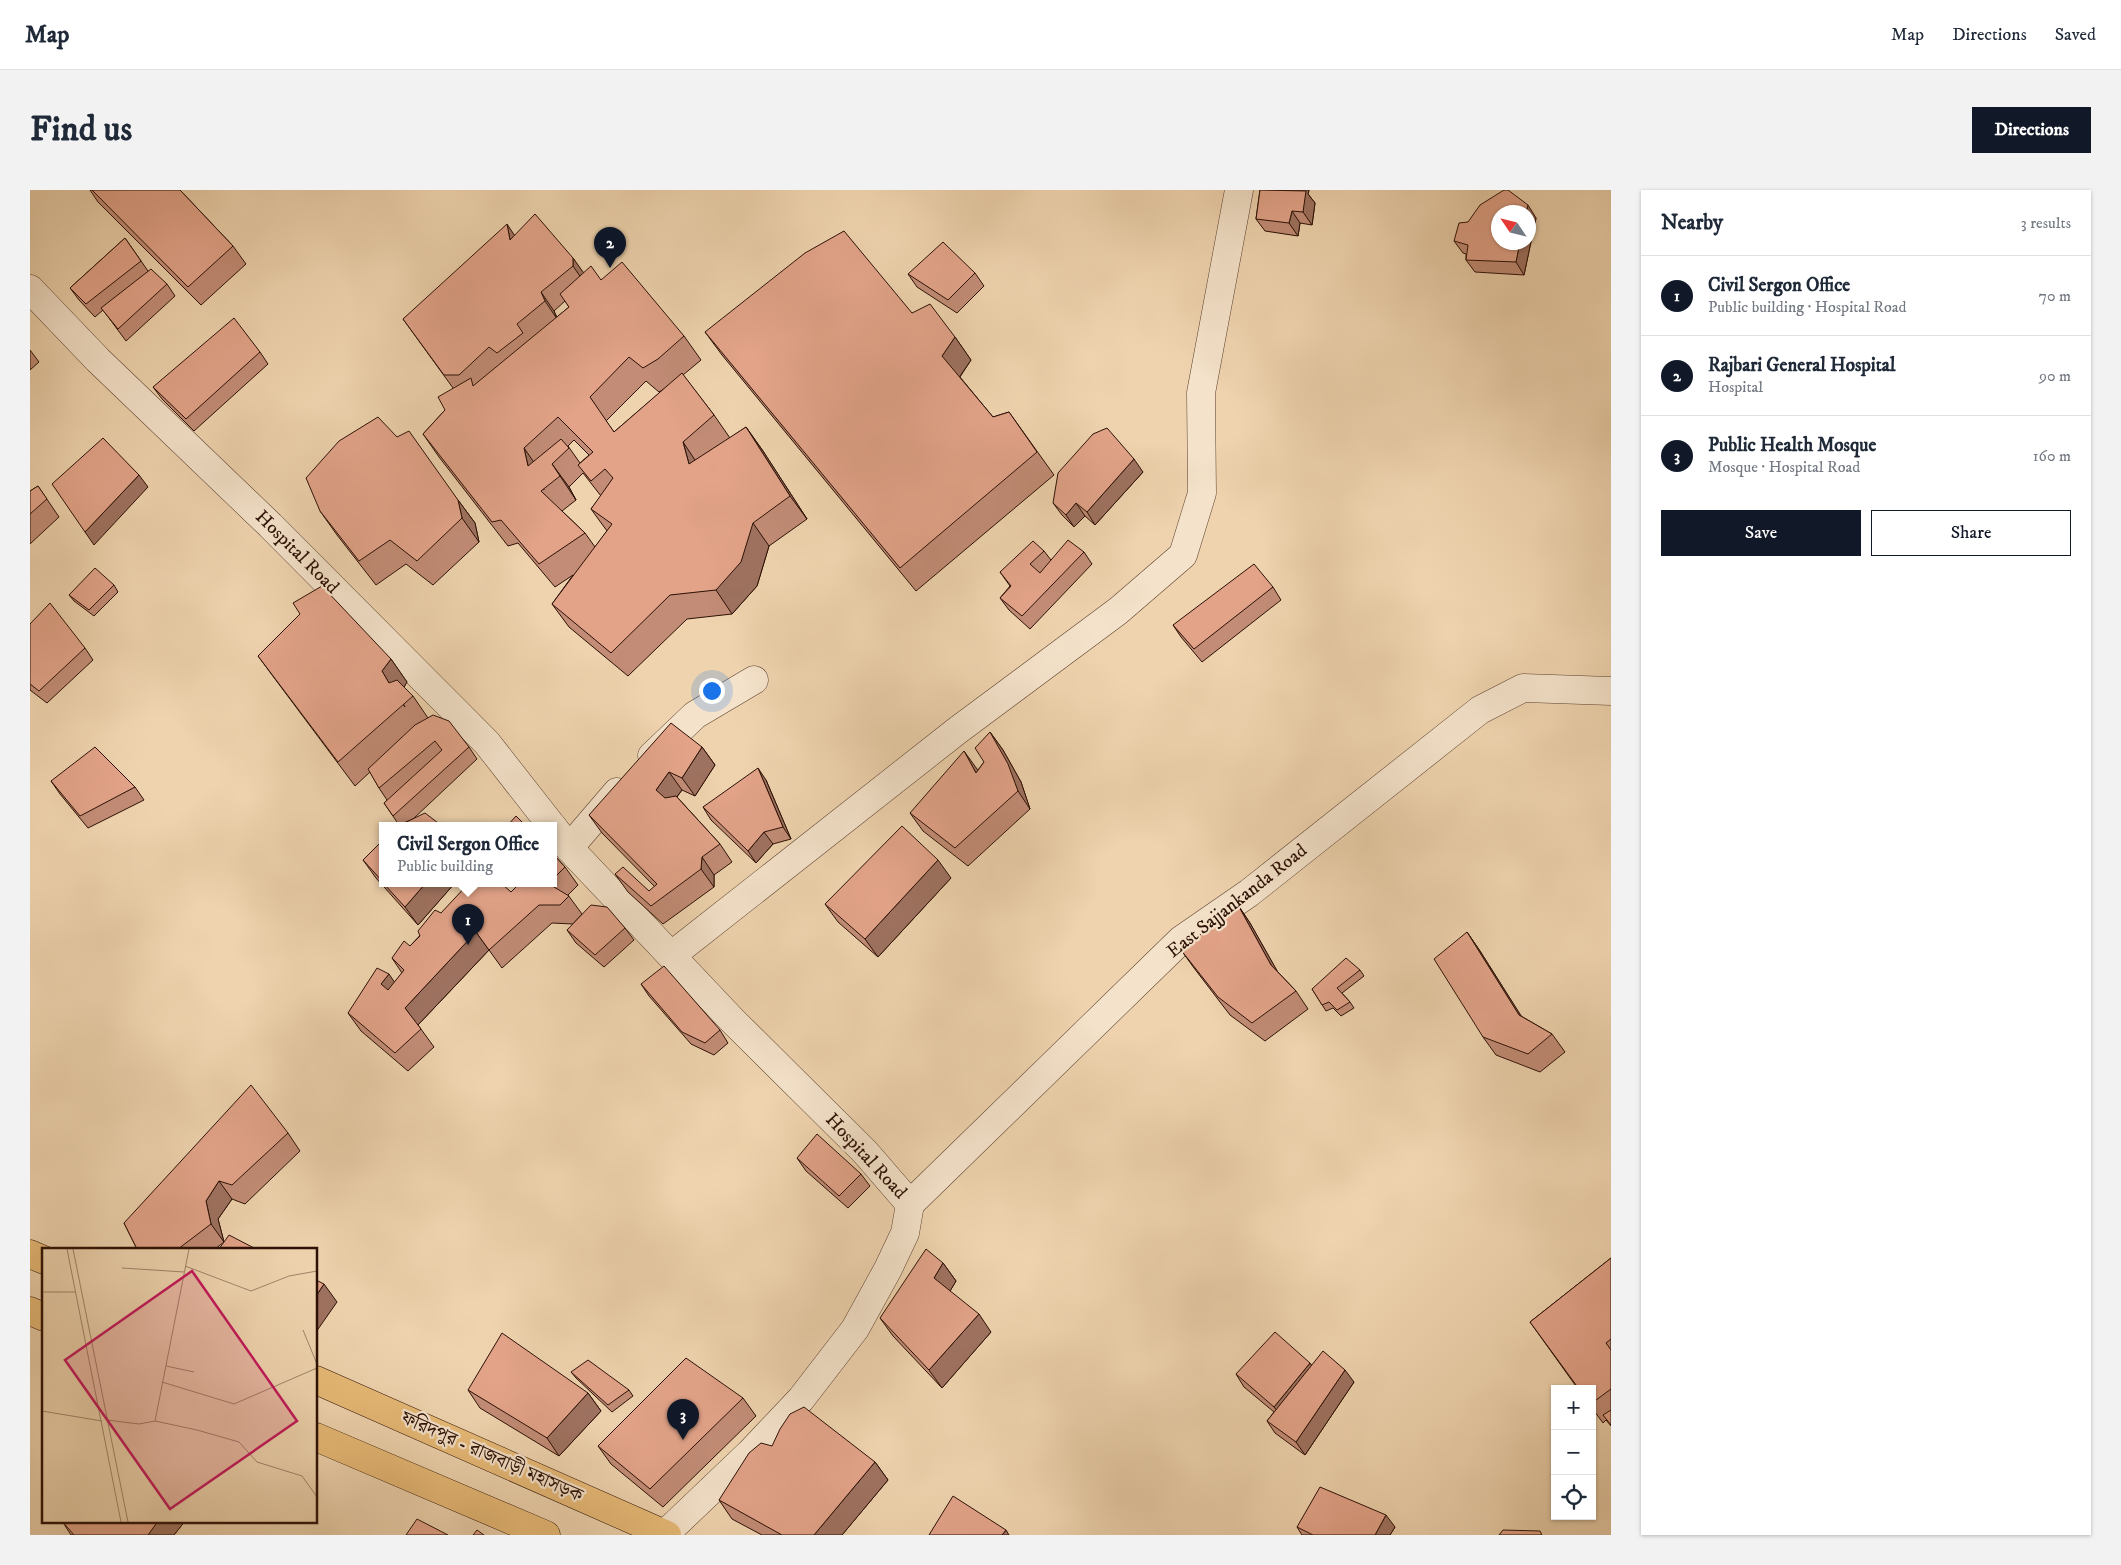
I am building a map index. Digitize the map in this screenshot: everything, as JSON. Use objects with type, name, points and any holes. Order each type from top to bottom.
[{"type":"main road","points":[[30,1254],[42,1259]]},
{"type":"main road","points":[[30,1311],[42,1316]]},
{"type":"main road","name":"ফরিদপুর - রাজবাড়ী মহাসড়ক","points":[[318,1381],[666,1535]]},
{"type":"main road","points":[[318,1438],[546,1535]]},
{"type":"street","points":[[672,955],[958,730],[1118,611],[1183,555],[1202,493],[1201,393],[1239,190]]},
{"type":"street","name":"Hospital Road","points":[[30,289],[98,360],[270,525],[487,743],[549,822]]},
{"type":"street","points":[[558,834],[626,782],[695,715],[754,680]]},
{"type":"street","name":"East Sajjankanda Road","points":[[910,1204],[1181,940],[1249,893],[1480,710],[1523,688],[1611,691]]},
{"type":"street","name":"Hospital Road","points":[[558,834],[731,1019],[865,1152],[910,1204],[905,1233],[888,1269],[855,1329],[801,1399],[750,1453],[666,1535]]},
{"type":"building","points":[[92,190],[180,190],[233,246],[188,287]]},
{"type":"building","points":[[1260,190],[1306,191],[1303,212],[1292,211],[1289,223],[1256,219]]},
{"type":"building","points":[[1504,190],[1508,190],[1528,205],[1491,205],[1491,250],[1518,250],[1516,262],[1466,260],[1468,245],[1454,241],[1459,223],[1468,222],[1480,205]]},
{"type":"building","points":[[535,214],[573,258],[573,266],[541,292],[545,301],[517,324],[523,333],[497,353],[489,347],[459,375],[444,375],[403,319],[507,224],[510,240]]},
{"type":"building","points":[[844,231],[912,313],[930,304],[955,337],[942,356],[993,417],[1009,412],[1037,452],[900,568],[705,332],[805,253]]},
{"type":"building","points":[[125,238],[141,261],[86,304],[70,288]]},
{"type":"building","points":[[943,242],[975,273],[948,300],[908,274]]},
{"type":"building","points":[[622,262],[684,336],[658,359],[643,368],[629,357],[590,397],[614,432],[682,373],[714,415],[683,442],[689,464],[746,427],[790,496],[753,523],[741,562],[716,590],[670,595],[611,653],[552,604],[612,524],[591,509],[613,478],[605,469],[591,481],[578,465],[593,452],[558,417],[524,448],[528,466],[561,439],[569,448],[552,464],[560,476],[541,491],[585,533],[539,564],[501,520],[492,522],[423,434],[445,410],[438,397],[471,378],[473,386],[569,307],[560,294],[591,266],[601,280]]},
{"type":"building","points":[[151,269],[167,284],[118,329],[101,308]]},
{"type":"building","points":[[234,318],[260,352],[186,419],[153,387]]},
{"type":"building","points":[[378,417],[397,437],[409,431],[458,500],[462,518],[417,561],[390,540],[359,561],[320,511],[306,478],[339,441]]},
{"type":"building","points":[[1107,428],[1134,459],[1087,512],[1076,503],[1066,515],[1053,503],[1058,473],[1093,434]]},
{"type":"building","points":[[103,438],[139,475],[85,532],[52,484]]},
{"type":"building","points":[[38,486],[47,499],[30,514],[30,491]]},
{"type":"building","points":[[1068,540],[1084,552],[1022,616],[1000,598],[1011,586],[1000,572],[1033,541],[1044,551],[1030,564],[1040,573]]},
{"type":"building","points":[[1254,564],[1273,587],[1194,649],[1173,625]]},
{"type":"building","points":[[95,568],[114,585],[89,610],[69,595]]},
{"type":"building","points":[[322,586],[391,659],[382,671],[389,683],[397,680],[413,696],[338,762],[258,656],[300,614],[293,603]]},
{"type":"building","points":[[50,603],[85,648],[39,691],[30,684],[30,624]]},
{"type":"building","points":[[433,715],[449,721],[469,747],[393,816],[384,803],[442,750],[435,741],[379,788],[368,769],[415,725]]},
{"type":"building","points":[[671,723],[702,747],[682,778],[669,772],[656,790],[665,798],[676,796],[720,844],[702,857],[701,869],[651,906],[615,874],[623,867],[649,891],[657,884],[589,815]]},
{"type":"building","points":[[990,732],[1008,764],[1018,791],[955,848],[910,813],[964,751],[976,773],[984,762],[975,748]]},
{"type":"building","points":[[95,747],[135,787],[80,816],[51,781]]},
{"type":"building","points":[[758,768],[783,827],[764,832],[748,851],[703,807]]},
{"type":"building","points":[[425,813],[437,822],[406,822]]},
{"type":"building","points":[[516,816],[522,822],[511,822]]},
{"type":"building","points":[[902,826],[938,860],[865,939],[825,904]]},
{"type":"building","points":[[379,844],[379,878],[363,860]]},
{"type":"building","points":[[557,858],[565,867],[557,875]]},
{"type":"building","points":[[387,887],[422,887],[405,907]]},
{"type":"building","points":[[465,887],[505,887],[511,892],[516,887],[554,887],[569,896],[560,905],[539,905],[489,950],[476,932],[405,1008],[421,1029],[395,1053],[348,1013],[377,968],[389,974],[381,984],[388,990],[404,970],[392,958],[404,941],[410,946],[420,936],[418,931],[435,910],[441,913]]},
{"type":"building","points":[[591,905],[607,907],[625,928],[595,955],[567,930]]},
{"type":"building","points":[[1238,905],[1271,965],[1296,991],[1252,1023],[1218,997],[1181,950]]},
{"type":"building","points":[[1467,932],[1519,1015],[1552,1034],[1528,1054],[1483,1037],[1434,959]]},
{"type":"building","points":[[1346,958],[1360,970],[1337,988],[1350,1002],[1337,1010],[1329,1002],[1322,1005],[1312,989]]},
{"type":"building","points":[[664,966],[720,1030],[705,1043],[682,1032],[641,984]]},
{"type":"building","points":[[251,1085],[288,1133],[232,1185],[219,1181],[206,1201],[211,1224],[179,1248],[136,1248],[124,1223]]},
{"type":"building","points":[[817,1134],[861,1174],[839,1196],[797,1158]]},
{"type":"building","points":[[229,1235],[254,1248],[220,1248]]},
{"type":"building","points":[[926,1249],[943,1263],[934,1278],[979,1314],[929,1370],[880,1318]]},
{"type":"building","points":[[1611,1258],[1611,1339],[1606,1343],[1611,1350],[1611,1389],[1596,1400],[1596,1385],[1576,1385],[1530,1322]]},
{"type":"building","points":[[318,1281],[324,1284],[318,1293]]},
{"type":"building","points":[[1275,1332],[1310,1363],[1274,1407],[1236,1374]]},
{"type":"building","points":[[502,1333],[588,1393],[547,1438],[468,1390]]},
{"type":"building","points":[[1323,1351],[1345,1370],[1296,1442],[1267,1421]]},
{"type":"building","points":[[686,1358],[743,1398],[650,1489],[598,1446]]},
{"type":"building","points":[[588,1360],[629,1390],[608,1405],[571,1372]]},
{"type":"building","points":[[804,1407],[875,1462],[814,1535],[782,1535],[719,1500],[749,1453],[761,1443],[772,1446],[790,1414]]},
{"type":"building","points":[[1611,1410],[1611,1425],[1603,1415]]},
{"type":"building","points":[[1320,1487],[1386,1515],[1375,1535],[1313,1535],[1297,1527]]},
{"type":"building","points":[[953,1496],[1006,1530],[1002,1535],[929,1535]]},
{"type":"building","points":[[417,1519],[448,1535],[406,1535]]},
{"type":"building","points":[[63,1522],[157,1522],[148,1535],[74,1535]]},
{"type":"building","points":[[477,1530],[484,1535],[473,1535]]},
{"type":"building","points":[[1503,1530],[1540,1531],[1542,1535],[1499,1535]]},
{"type":"place","name":"Rajbari General Hospital","points":[[610,268]]},
{"type":"place","name":"Civil Sergon Office","points":[[468,945]]},
{"type":"place","name":"Public Health Mosque","points":[[683,1440]]}]
